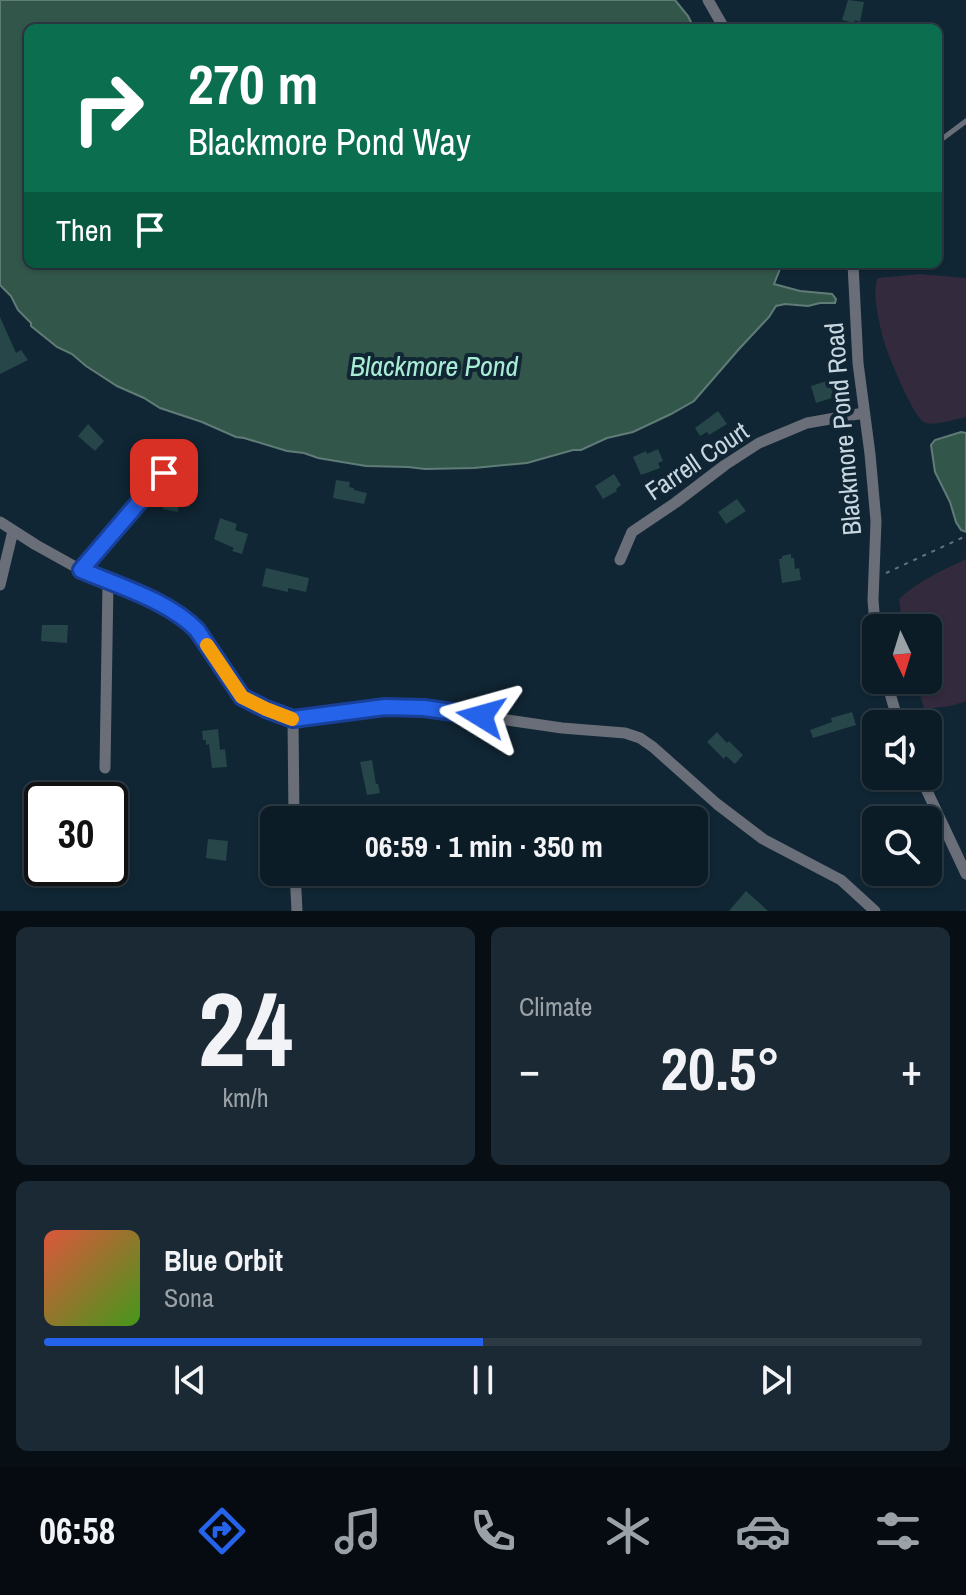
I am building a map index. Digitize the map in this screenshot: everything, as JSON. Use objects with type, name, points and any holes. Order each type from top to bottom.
[{"type":"street","points":[[708,0],[722,24]]},
{"type":"street","name":"Blackmore Pond Road","points":[[853,268],[858,363],[876,521],[874,614]]},
{"type":"street","name":"Farrell Court","points":[[620,560],[632,532],[759,443],[807,423],[864,413]]},
{"type":"street","points":[[81,570],[164,473]]},
{"type":"street","points":[[0,522],[81,570],[178,613],[197,630],[242,697],[266,709],[293,719],[385,707],[424,708],[562,728],[625,733],[653,747],[717,804],[763,839],[841,880],[875,911]]},
{"type":"street","points":[[0,585],[13,531]]},
{"type":"street","points":[[105,768],[108,582]]},
{"type":"street","points":[[293,719],[294,806]]},
{"type":"street","points":[[927,790],[966,874]]},
{"type":"street","points":[[296,886],[297,911]]},
{"type":"lane","points":[[942,139],[966,121]]},
{"type":"path","points":[[874,579],[966,536]]},
{"type":"shaded area","points":[[920,274],[966,278],[966,417],[938,423],[924,422],[907,397],[885,346],[875,291],[878,278]]},
{"type":"shaded area","points":[[966,559],[966,701],[924,709],[920,694],[942,694],[942,614],[901,614],[899,599]]},
{"type":"water","name":"Blackmore Pond","points":[[0,0],[675,0],[692,24],[24,24],[24,268],[780,268],[774,284],[800,291],[832,294],[836,299],[835,303],[776,306],[694,401],[633,432],[607,438],[581,450],[527,463],[425,469],[366,466],[287,451],[236,437],[160,408],[117,386],[57,347],[31,326],[0,285]]},
{"type":"water","points":[[966,433],[966,532],[956,522],[935,472],[931,445],[935,440]]},
{"type":"building","points":[[848,0],[864,2],[860,22],[842,20]]},
{"type":"building","points":[[0,317],[16,353],[21,350],[28,360],[0,374]]},
{"type":"building","points":[[830,380],[835,397],[816,403],[811,386]]},
{"type":"building","points":[[718,411],[727,424],[709,435],[707,432],[700,436],[695,428]]},
{"type":"building","points":[[88,424],[104,441],[95,451],[78,436]]},
{"type":"building","points":[[658,449],[663,461],[658,463],[660,468],[641,475],[633,457]]},
{"type":"building","points":[[614,474],[621,485],[603,499],[595,486]]},
{"type":"building","points":[[336,480],[350,482],[349,487],[367,493],[364,504],[333,498]]},
{"type":"building","points":[[175,489],[192,492],[189,507],[179,505],[178,512],[163,509],[166,495],[173,496]]},
{"type":"building","points":[[737,499],[746,511],[726,524],[718,512]]},
{"type":"building","points":[[220,518],[237,524],[235,530],[248,534],[242,554],[214,539]]},
{"type":"building","points":[[791,554],[795,569],[799,568],[801,580],[782,583],[779,559]]},
{"type":"building","points":[[266,568],[309,578],[306,592],[288,588],[288,592],[262,586]]},
{"type":"building","points":[[42,625],[68,625],[67,643],[41,641]]},
{"type":"building","points":[[852,712],[856,725],[813,738],[810,730],[832,722],[831,718]]},
{"type":"building","points":[[218,729],[220,750],[225,749],[227,767],[212,768],[209,744],[206,745],[206,740],[203,740],[202,731]]},
{"type":"building","points":[[717,732],[743,755],[735,764],[726,756],[724,759],[707,742]]},
{"type":"building","points":[[372,760],[380,793],[367,795],[360,762]]},
{"type":"building","points":[[208,839],[228,841],[226,861],[206,858]]},
{"type":"building","points":[[746,891],[768,911],[729,911]]},
{"type":"slow traffic","points":[[207,645],[242,697],[292,719]]},
{"type":"route","points":[[164,473],[81,570],[178,613],[197,630],[242,697],[293,719],[385,707],[424,708],[481,716]]}]
